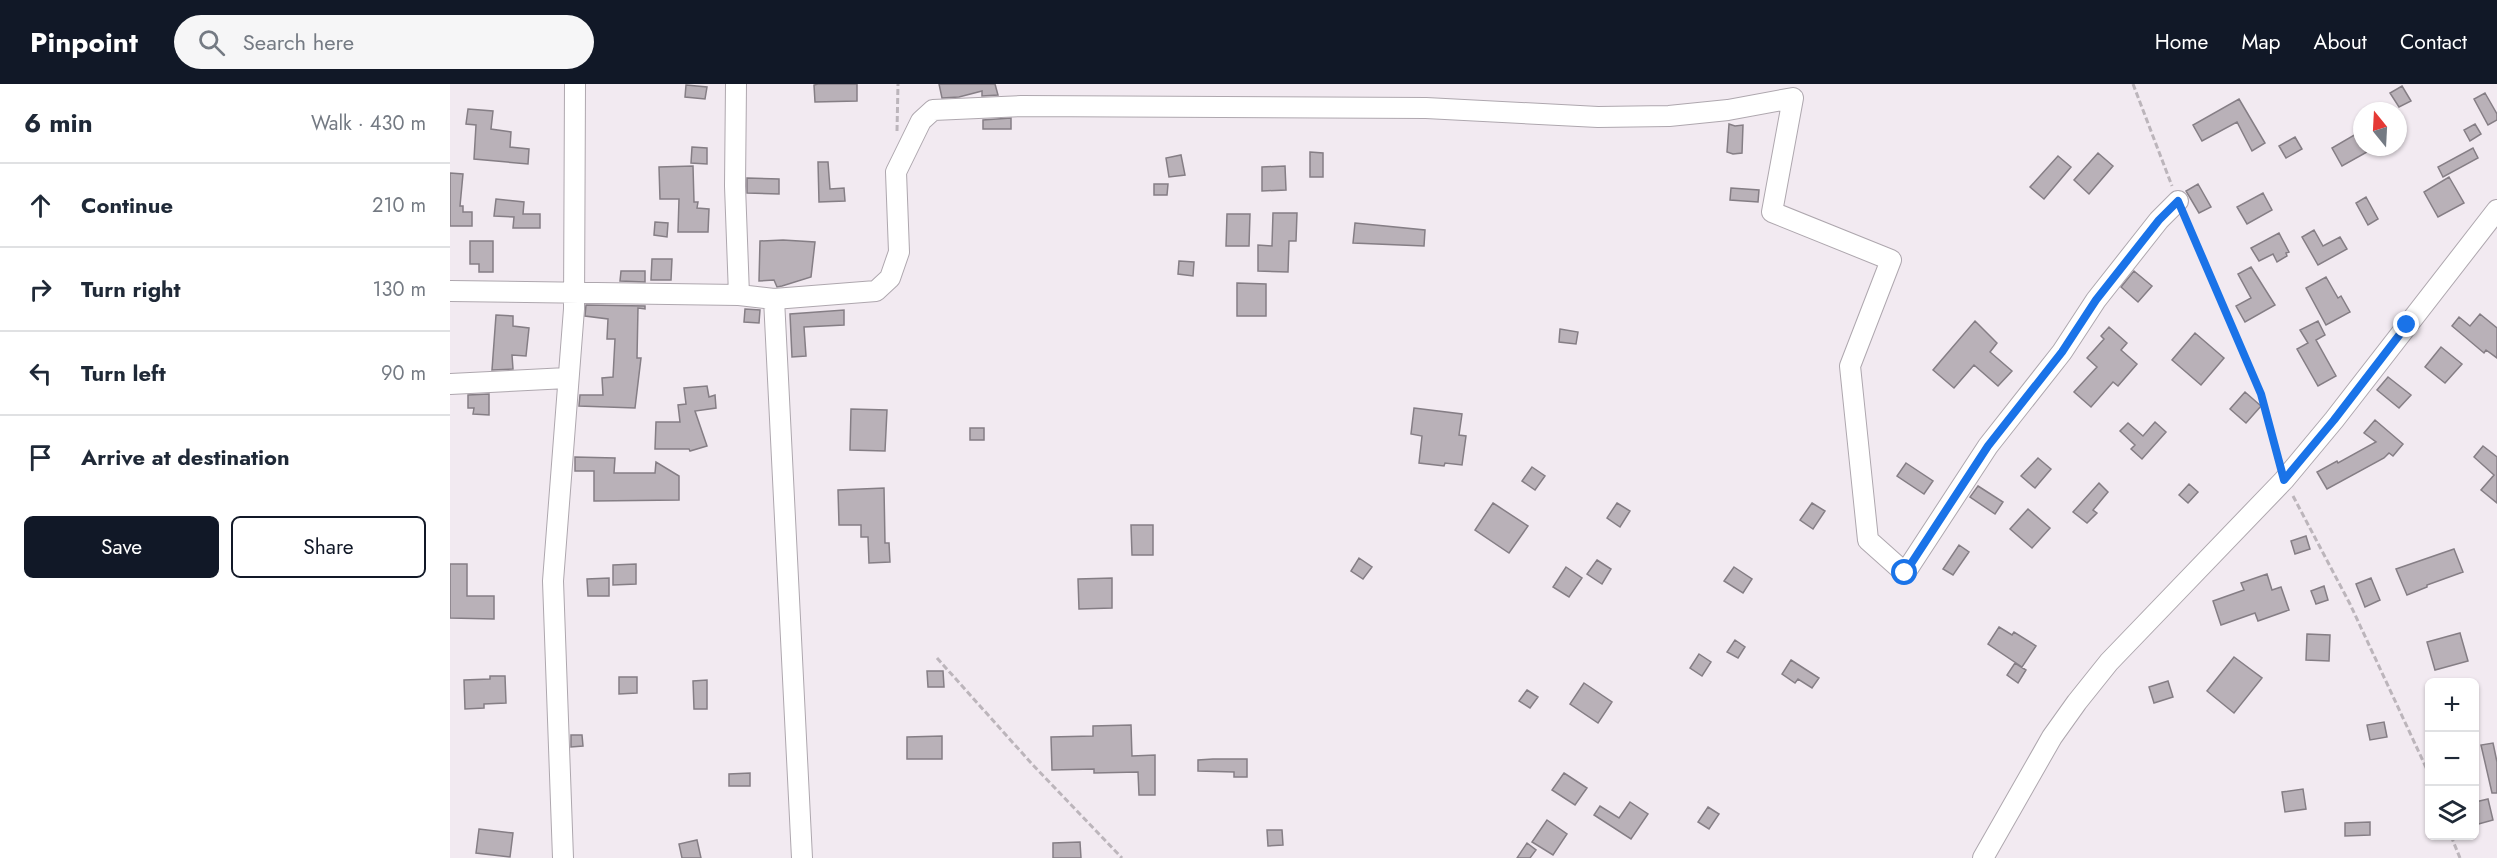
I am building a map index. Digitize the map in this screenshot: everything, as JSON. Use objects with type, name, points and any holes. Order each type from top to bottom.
[{"type":"street","points":[[563,858],[553,581],[565,444],[573,293],[575,84]]},
{"type":"street","points":[[736,84],[735,186],[739,295]]},
{"type":"street","points":[[450,291],[739,295],[774,299],[876,291],[890,278],[899,252],[896,172],[921,121],[933,110],[1021,106],[1414,108],[1610,117],[1669,116],[1728,110],[1793,98],[1772,212],[1891,260],[1850,366],[1868,540],[1905,573],[1988,446],[2062,352],[2096,300],[2159,220],[2178,201]]},
{"type":"street","points":[[1983,858],[2013,801],[2052,737],[2077,702],[2109,662],[2284,480],[2334,420],[2497,210]]},
{"type":"street","points":[[774,299],[802,858]]},
{"type":"street","points":[[450,384],[567,378]]},
{"type":"path","points":[[2133,84],[2178,201],[2261,394],[2284,480],[2350,604],[2425,765]]},
{"type":"path","points":[[937,658],[1032,764],[1122,858]]},
{"type":"path","points":[[2453,840],[2460,858]]},
{"type":"building","points":[[857,84],[857,101],[815,102],[814,85]]},
{"type":"building","points":[[939,84],[995,84],[998,95],[982,96],[982,91],[959,97],[942,98]]},
{"type":"building","points":[[686,85],[707,87],[705,99],[685,97]]},
{"type":"building","points":[[2402,86],[2411,101],[2396,102],[2390,93]]},
{"type":"building","points":[[2485,93],[2497,114],[2497,120],[2488,125],[2474,99]]},
{"type":"building","points":[[2239,99],[2265,143],[2252,151],[2237,122],[2202,141],[2193,125]]},
{"type":"building","points":[[468,109],[493,111],[491,129],[511,132],[510,147],[529,149],[528,164],[474,159],[476,125],[466,124]]},
{"type":"building","points":[[1011,118],[1011,129],[983,129],[983,120]]},
{"type":"building","points":[[1729,124],[1743,125],[1742,153],[1727,152]]},
{"type":"building","points":[[2475,124],[2481,134],[2470,141],[2464,130]]},
{"type":"building","points":[[2353,136],[2353,156],[2360,156],[2342,166],[2332,148]]},
{"type":"building","points":[[2295,137],[2302,149],[2286,158],[2279,146]]},
{"type":"building","points":[[692,147],[707,148],[707,164],[691,163]]},
{"type":"building","points":[[2473,148],[2478,158],[2443,177],[2438,167]]},
{"type":"building","points":[[1310,152],[1323,153],[1323,177],[1310,177]]},
{"type":"building","points":[[2098,153],[2113,166],[2089,194],[2074,180]]},
{"type":"building","points":[[1181,155],[1185,175],[1169,177],[1166,158]]},
{"type":"building","points":[[2058,156],[2071,167],[2044,199],[2030,187]]},
{"type":"building","points":[[818,162],[828,162],[830,189],[844,188],[845,201],[819,202]]},
{"type":"building","points":[[693,166],[694,202],[698,202],[697,208],[709,209],[708,232],[678,232],[679,199],[660,199],[659,167]]},
{"type":"building","points":[[1285,166],[1286,190],[1262,191],[1262,167]]},
{"type":"building","points":[[450,173],[463,174],[460,206],[463,206],[463,212],[472,212],[472,226],[450,226]]},
{"type":"building","points":[[2449,177],[2464,203],[2438,217],[2424,192]]},
{"type":"building","points":[[747,178],[779,179],[779,194],[747,193]]},
{"type":"building","points":[[1154,184],[1168,184],[1167,195],[1154,195]]},
{"type":"building","points":[[2198,184],[2211,207],[2199,213],[2186,191]]},
{"type":"building","points":[[1731,188],[1759,190],[1758,202],[1730,200]]},
{"type":"building","points":[[2263,193],[2272,210],[2247,224],[2237,207]]},
{"type":"building","points":[[2366,197],[2378,219],[2368,225],[2356,203]]},
{"type":"building","points":[[496,199],[524,202],[523,214],[540,214],[540,228],[513,228],[514,217],[494,216]]},
{"type":"building","points":[[1273,213],[1297,213],[1296,241],[1289,241],[1288,272],[1258,271],[1258,245],[1272,246]]},
{"type":"building","points":[[1227,214],[1250,214],[1249,246],[1226,246]]},
{"type":"building","points":[[655,222],[668,223],[667,237],[654,235]]},
{"type":"building","points":[[1355,223],[1425,230],[1424,246],[1353,243]]},
{"type":"building","points":[[2314,230],[2323,246],[2340,237],[2347,249],[2318,265],[2302,237]]},
{"type":"building","points":[[2279,233],[2289,252],[2286,253],[2287,256],[2277,262],[2273,254],[2259,261],[2251,248]]},
{"type":"building","points":[[470,241],[493,241],[493,272],[479,272],[479,264],[470,264]]},
{"type":"building","points":[[760,241],[815,242],[811,277],[777,287],[774,280],[759,281]]},
{"type":"building","points":[[652,259],[672,259],[671,280],[651,280]]},
{"type":"building","points":[[1179,261],[1194,262],[1193,276],[1178,274]]},
{"type":"building","points":[[2251,267],[2275,305],[2245,322],[2236,306],[2251,298],[2238,274]]},
{"type":"building","points":[[621,271],[645,271],[645,282],[620,281]]},
{"type":"building","points":[[2134,271],[2152,286],[2138,302],[2121,287]]},
{"type":"building","points":[[2326,277],[2338,298],[2341,296],[2350,312],[2326,325],[2306,288]]},
{"type":"building","points":[[1237,283],[1266,284],[1266,316],[1237,316]]},
{"type":"building","points":[[586,305],[645,306],[645,309],[638,308],[637,358],[641,358],[635,408],[579,406],[580,395],[603,395],[602,378],[613,377],[615,339],[607,339],[608,319],[585,316]]},
{"type":"building","points":[[745,309],[760,310],[759,323],[744,322]]},
{"type":"building","points":[[844,310],[844,325],[804,327],[806,356],[792,357],[790,314]]},
{"type":"building","points":[[2480,314],[2497,328],[2497,358],[2486,350],[2484,353],[2452,326],[2459,317],[2470,326]]},
{"type":"building","points":[[496,315],[513,316],[513,326],[529,328],[526,356],[512,355],[513,369],[492,370]]},
{"type":"building","points":[[1975,321],[1997,343],[1990,352],[2012,371],[1998,386],[1974,365],[1954,388],[1933,370]]},
{"type":"building","points":[[2318,321],[2325,335],[2316,340],[2336,376],[2318,386],[2297,349],[2308,343],[2300,330]]},
{"type":"building","points":[[2109,327],[2127,343],[2121,350],[2137,364],[2118,386],[2113,382],[2091,407],[2074,392],[2097,367],[2087,358],[2104,339],[2101,336]]},
{"type":"building","points":[[1560,329],[1578,332],[1576,344],[1559,342]]},
{"type":"building","points":[[2195,333],[2224,358],[2201,385],[2172,360]]},
{"type":"building","points":[[2441,347],[2462,364],[2445,383],[2425,367]]},
{"type":"building","points":[[2388,377],[2411,395],[2399,408],[2377,390]]},
{"type":"building","points":[[707,386],[709,397],[715,395],[716,408],[695,411],[707,446],[690,451],[689,449],[655,449],[656,422],[680,422],[678,405],[686,404],[684,388]]},
{"type":"building","points":[[2245,392],[2261,406],[2246,423],[2230,409]]},
{"type":"building","points":[[489,394],[489,415],[473,414],[474,408],[468,408],[468,395]]},
{"type":"building","points":[[1414,408],[1462,414],[1459,435],[1466,436],[1462,465],[1445,463],[1444,466],[1419,463],[1422,436],[1411,434]]},
{"type":"building","points":[[851,409],[887,410],[885,451],[850,450]]},
{"type":"building","points":[[2375,420],[2403,444],[2393,456],[2389,453],[2384,458],[2327,489],[2317,472],[2376,442],[2364,433]]},
{"type":"building","points":[[2155,422],[2166,432],[2142,459],[2131,449],[2135,445],[2120,431],[2128,423],[2143,436]]},
{"type":"building","points":[[970,428],[984,428],[984,440],[970,440]]},
{"type":"building","points":[[2483,446],[2497,457],[2497,503],[2481,490],[2494,475],[2474,457]]},
{"type":"building","points":[[575,457],[615,458],[614,473],[655,473],[656,462],[679,476],[679,500],[594,501],[594,471],[575,471]]},
{"type":"building","points":[[2038,458],[2051,469],[2035,488],[2021,476]]},
{"type":"building","points":[[1906,463],[1933,481],[1924,494],[1897,476]]},
{"type":"building","points":[[1532,467],[1545,476],[1535,490],[1522,481]]},
{"type":"building","points":[[2099,483],[2108,492],[2093,510],[2097,513],[2087,523],[2073,512]]},
{"type":"building","points":[[2189,484],[2198,492],[2188,503],[2179,495]]},
{"type":"building","points":[[1978,486],[2003,502],[1995,514],[1970,497]]},
{"type":"building","points":[[884,488],[885,543],[889,543],[890,562],[869,563],[868,537],[861,537],[861,525],[839,525],[838,490]]},
{"type":"building","points":[[1493,503],[1528,526],[1509,553],[1475,530]]},
{"type":"building","points":[[1617,503],[1630,511],[1620,527],[1607,518]]},
{"type":"building","points":[[1812,503],[1825,511],[1813,529],[1800,520]]},
{"type":"building","points":[[2028,509],[2050,528],[2032,548],[2010,529]]},
{"type":"building","points":[[1131,525],[1153,525],[1153,555],[1132,555]]},
{"type":"building","points":[[2306,536],[2310,549],[2295,554],[2291,541]]},
{"type":"building","points":[[1959,545],[1969,552],[1953,575],[1943,569]]},
{"type":"building","points":[[2454,549],[2463,572],[2407,595],[2396,569]]},
{"type":"building","points":[[1359,558],[1372,567],[1363,579],[1351,571]]},
{"type":"building","points":[[1597,560],[1611,569],[1602,584],[1587,574]]},
{"type":"building","points":[[450,564],[467,564],[467,596],[494,596],[494,619],[450,618]]},
{"type":"building","points":[[636,564],[636,584],[613,585],[613,565]]},
{"type":"building","points":[[1566,567],[1582,578],[1569,597],[1553,587]]},
{"type":"building","points":[[1734,567],[1752,579],[1743,593],[1724,581]]},
{"type":"building","points":[[2267,574],[2272,590],[2281,587],[2289,610],[2258,621],[2255,613],[2221,625],[2213,601],[2244,590],[2241,583]]},
{"type":"building","points":[[609,578],[609,596],[588,596],[587,579]]},
{"type":"building","points":[[1112,578],[1112,608],[1079,609],[1078,579]]},
{"type":"building","points":[[2371,578],[2380,600],[2365,607],[2356,584]]},
{"type":"building","points":[[2324,586],[2328,600],[2316,604],[2311,591]]},
{"type":"building","points":[[1999,627],[2012,635],[2014,632],[2036,646],[2022,667],[1988,644]]},
{"type":"building","points":[[2460,633],[2468,661],[2435,670],[2427,642]]},
{"type":"building","points":[[2307,634],[2330,635],[2329,661],[2306,660]]},
{"type":"building","points":[[1735,640],[1745,647],[1738,658],[1727,652]]},
{"type":"building","points":[[1699,654],[1711,662],[1702,676],[1690,668]]},
{"type":"building","points":[[2234,657],[2262,678],[2234,713],[2207,691]]},
{"type":"building","points":[[1791,660],[1819,678],[1812,688],[1798,679],[1795,683],[1782,674]]},
{"type":"building","points":[[2015,663],[2026,670],[2018,683],[2007,675]]},
{"type":"building","points":[[927,671],[943,671],[944,687],[928,687]]},
{"type":"building","points":[[490,676],[505,676],[506,703],[484,704],[484,708],[465,709],[464,680],[490,679]]},
{"type":"building","points":[[619,677],[637,677],[637,693],[619,694]]},
{"type":"building","points":[[707,680],[707,709],[694,709],[693,681]]},
{"type":"building","points":[[2168,681],[2173,697],[2154,703],[2149,687]]},
{"type":"building","points":[[1584,683],[1612,702],[1598,723],[1570,704]]},
{"type":"building","points":[[1527,690],[1538,697],[1530,708],[1519,701]]},
{"type":"building","points":[[2384,722],[2387,737],[2370,740],[2367,725]]},
{"type":"building","points":[[1131,725],[1132,756],[1155,755],[1155,795],[1139,795],[1138,772],[1094,773],[1094,769],[1052,770],[1051,737],[1093,736],[1093,726]]},
{"type":"building","points":[[571,735],[582,735],[583,746],[571,747]]},
{"type":"building","points":[[942,736],[942,759],[907,759],[907,737]]},
{"type":"building","points":[[2493,743],[2497,762],[2497,793],[2492,793],[2481,745]]},
{"type":"building","points":[[1247,759],[1247,777],[1234,777],[1234,772],[1198,771],[1198,760]]},
{"type":"building","points":[[750,773],[750,786],[729,786],[729,774]]},
{"type":"building","points":[[1564,773],[1587,788],[1575,805],[1552,790]]},
{"type":"building","points":[[2303,789],[2306,809],[2285,812],[2282,792]]},
{"type":"building","points":[[2488,799],[2493,820],[2479,824],[2479,801]]},
{"type":"building","points":[[1630,802],[1648,814],[1631,839],[1594,815],[1600,806],[1619,818]]},
{"type":"building","points":[[1708,807],[1719,814],[1709,829],[1698,822]]},
{"type":"building","points":[[1547,820],[1567,834],[1553,855],[1532,842]]},
{"type":"building","points":[[2370,822],[2370,835],[2345,836],[2345,823]]},
{"type":"building","points":[[479,829],[513,833],[510,857],[476,853]]},
{"type":"building","points":[[1267,830],[1282,830],[1283,845],[1268,846]]},
{"type":"building","points":[[697,840],[701,858],[682,858],[679,844]]},
{"type":"building","points":[[1080,842],[1081,858],[1053,858],[1053,843]]},
{"type":"building","points":[[1527,843],[1536,850],[1530,858],[1517,858]]},
{"type":"route","points":[[1905,573],[1988,446],[2062,352],[2096,300],[2159,220],[2178,201],[2261,394],[2284,480],[2334,420],[2407,325]]}]
